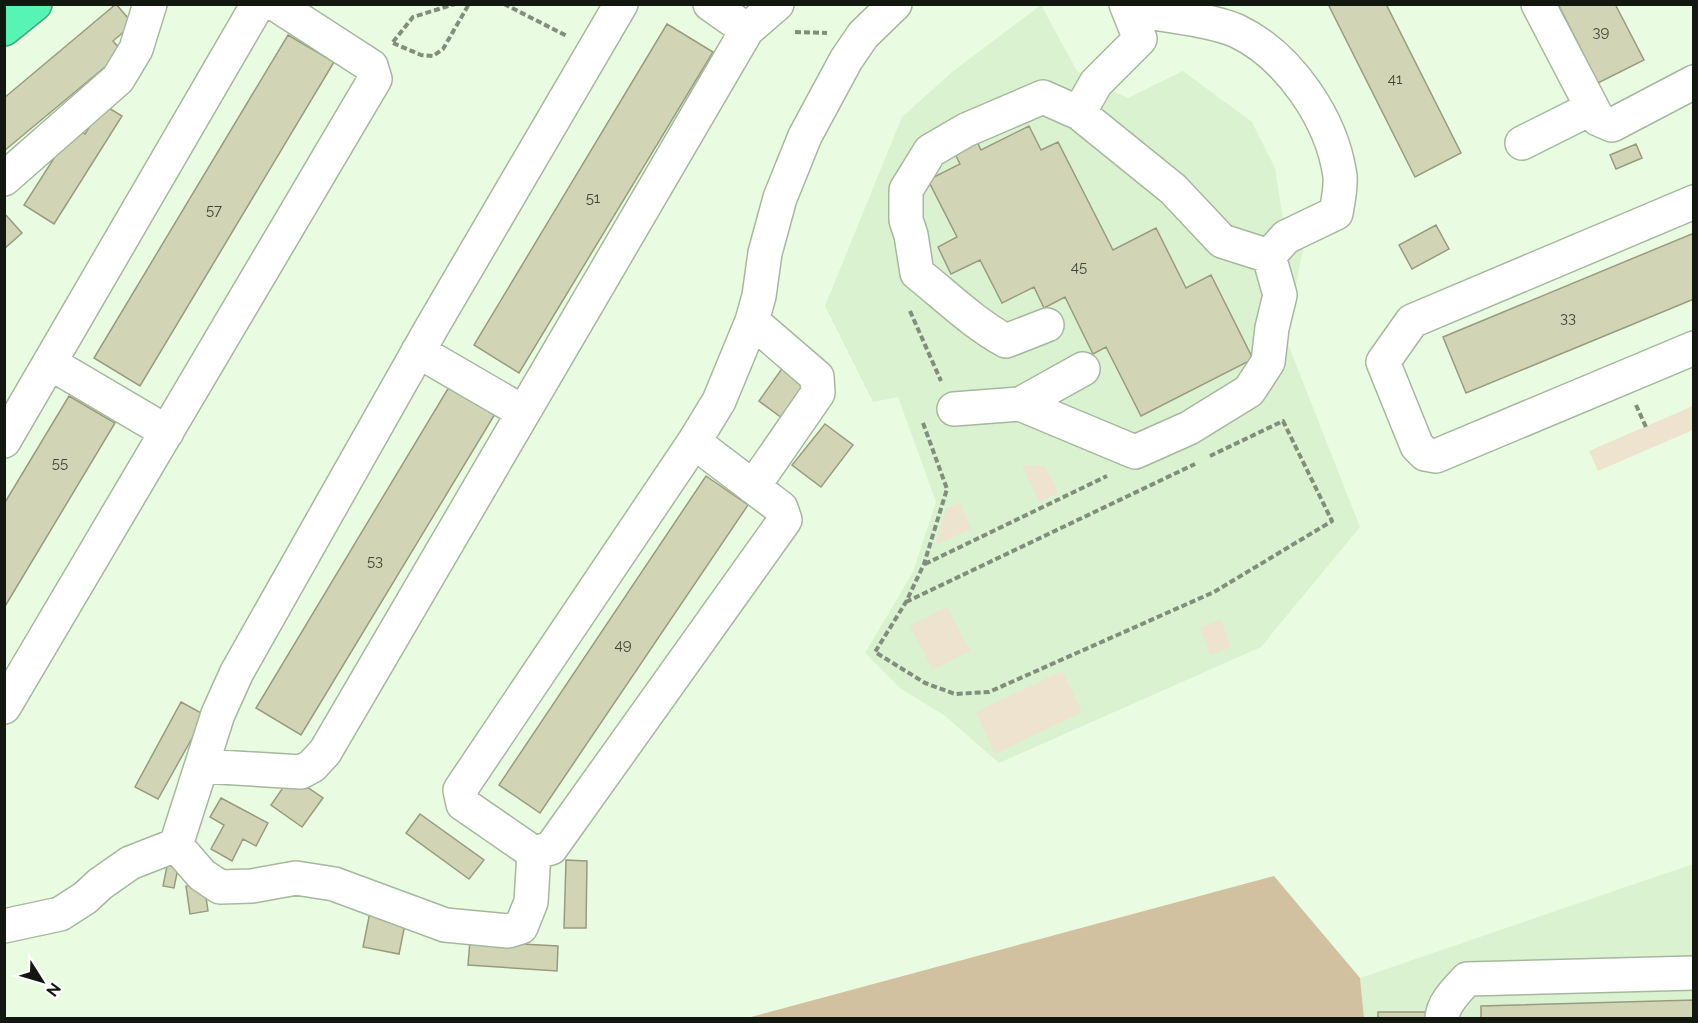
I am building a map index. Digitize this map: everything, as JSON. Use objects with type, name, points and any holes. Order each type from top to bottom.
[{"type":"highway","points":[[4,29],[35,4]]},
{"type":"lane","points":[[4,179],[118,79],[136,49],[150,4]]},
{"type":"lane","points":[[4,441],[258,4]]},
{"type":"lane","points":[[4,707],[375,79],[371,66],[275,4]]},
{"type":"lane","points":[[176,845],[218,714],[237,672],[418,351],[621,4]]},
{"type":"lane","points":[[710,4],[747,30]]},
{"type":"lane","points":[[202,766],[302,772],[312,766],[325,752],[747,30],[777,4]]},
{"type":"lane","points":[[534,853],[464,804],[460,790],[694,442],[719,401],[752,321],[759,296],[765,253],[780,198],[805,135],[846,60],[863,35],[895,4]]},
{"type":"lane","points":[[1538,4],[1598,119],[1612,124],[1694,82]]},
{"type":"lane","points":[[1079,113],[1096,83],[1140,39],[1127,7]]},
{"type":"lane","points":[[1127,7],[1215,24],[1236,31],[1261,45],[1288,70],[1303,89],[1323,123],[1340,177],[1336,213],[1286,237],[1269,256]]},
{"type":"lane","points":[[1047,325],[1006,341],[972,319],[917,273],[911,235],[906,220],[906,190],[930,151],[966,130],[1043,97],[1079,113],[1173,189],[1222,241],[1269,256]]},
{"type":"lane","points":[[1522,143],[1584,112],[1589,102]]},
{"type":"lane","points":[[1694,202],[1412,321],[1383,362],[1417,446],[1425,454],[1436,456],[1694,348]]},
{"type":"lane","points":[[1020,404],[1135,452],[1189,428],[1249,391],[1268,362],[1272,328],[1280,295],[1269,256]]},
{"type":"lane","points":[[752,321],[817,377],[818,393],[753,487]]},
{"type":"lane","points":[[418,351],[523,412]]},
{"type":"lane","points":[[50,363],[166,432]]},
{"type":"lane","points":[[954,409],[1020,404],[1083,369]]},
{"type":"lane","points":[[534,853],[551,848],[785,520],[781,508],[694,442]]},
{"type":"lane","points":[[176,845],[202,875],[220,886],[252,886],[296,878],[333,884],[445,925],[508,931],[521,927],[531,902],[534,853]]},
{"type":"lane","points":[[4,926],[60,914],[130,863],[176,845]]},
{"type":"lane","points":[[1442,1018],[1443,1011],[1455,992],[1467,980],[1694,973]]},
{"type":"path","points":[[371,66],[382,47],[393,42],[414,17],[455,4]]},
{"type":"path","points":[[393,42],[421,55],[433,56],[443,50],[469,4]]},
{"type":"path","points":[[504,4],[556,30]]},
{"type":"path","points":[[747,30],[863,35]]},
{"type":"path","points":[[908,305],[954,409],[922,420],[947,489],[924,564],[906,602],[875,652],[925,683],[955,694],[989,692],[1214,592],[1332,521],[1283,421],[1206,458]]},
{"type":"path","points":[[906,602],[1196,463]]},
{"type":"path","points":[[924,564],[1111,474]]},
{"type":"path","points":[[1130,486],[1134,494]]},
{"type":"shaded area","points":[[1041,5],[1077,71],[1096,83],[1128,98],[1183,71],[1252,122],[1275,168],[1286,237],[1303,249],[1286,339],[1360,527],[1261,647],[999,763],[944,715],[901,689],[865,653],[913,572],[936,502],[898,397],[873,402],[825,306],[902,117],[952,72]]},
{"type":"shaded area","points":[[1693,406],[1693,430],[1598,471],[1589,451]]},
{"type":"shaded area","points":[[1022,465],[1045,466],[1058,493],[1039,502]]},
{"type":"shaded area","points":[[960,503],[971,529],[935,545],[946,509]]},
{"type":"shaded area","points":[[947,607],[970,651],[933,670],[910,626]]},
{"type":"shaded area","points":[[1221,620],[1231,647],[1210,655],[1200,627]]},
{"type":"shaded area","points":[[1062,671],[1082,712],[995,754],[976,712]]},
{"type":"shaded area","points":[[1693,864],[1693,1018],[1364,1018],[1360,978]]},
{"type":"shaded area","points":[[1274,876],[1360,978],[1364,1018],[747,1018]]},
{"type":"building","points":[[116,4],[133,24],[113,41],[123,52],[4,151],[4,98]]},
{"type":"building","points":[[1328,4],[1386,4],[1461,153],[1415,177]]},
{"type":"building","points":[[1558,4],[1615,4],[1644,60],[1598,83]]},
{"type":"building","points":[[667,24],[713,52],[519,373],[474,345]]},
{"type":"building","points":[[288,35],[334,62],[140,386],[94,358]]},
{"type":"building","points":[[104,105],[122,116],[54,224],[24,205],[74,127],[85,134]]},
{"type":"building","points":[[1029,126],[1041,150],[1058,142],[1113,250],[1156,228],[1186,288],[1211,275],[1253,359],[1141,416],[1106,347],[1093,354],[1065,297],[1044,308],[1034,287],[1002,303],[980,260],[951,274],[938,247],[957,237],[928,180],[960,164],[950,144],[973,133],[981,150]]},
{"type":"building","points":[[1636,144],[1642,158],[1616,169],[1610,155]]},
{"type":"building","points":[[4,213],[22,233],[4,249]]},
{"type":"building","points":[[1436,225],[1449,249],[1412,269],[1399,245]]},
{"type":"building","points":[[1694,233],[1694,299],[1466,393],[1443,337]]},
{"type":"building","points":[[786,363],[809,380],[782,418],[759,401]]},
{"type":"building","points":[[449,387],[495,414],[301,735],[256,708]]},
{"type":"building","points":[[69,396],[115,423],[4,608],[4,504]]},
{"type":"building","points":[[825,424],[853,445],[821,487],[792,465]]},
{"type":"building","points":[[706,476],[748,505],[540,813],[499,785]]},
{"type":"building","points":[[181,702],[205,715],[158,799],[135,787]]},
{"type":"building","points":[[291,776],[323,798],[302,827],[271,805]]},
{"type":"building","points":[[221,798],[268,823],[256,846],[243,839],[232,861],[211,849],[224,825],[210,817]]},
{"type":"building","points":[[420,814],[484,860],[469,879],[406,833]]},
{"type":"building","points":[[169,856],[180,858],[174,888],[163,886]]},
{"type":"building","points":[[566,860],[587,861],[586,928],[564,928]]},
{"type":"building","points":[[204,883],[208,911],[190,914],[186,886]]},
{"type":"building","points":[[370,912],[406,919],[399,954],[363,947]]},
{"type":"building","points":[[470,941],[558,946],[557,971],[468,965]]},
{"type":"building","points":[[1694,1000],[1694,1018],[1481,1018],[1481,1006]]},
{"type":"building","points":[[1378,1012],[1430,1012],[1430,1018],[1378,1018]]}]
